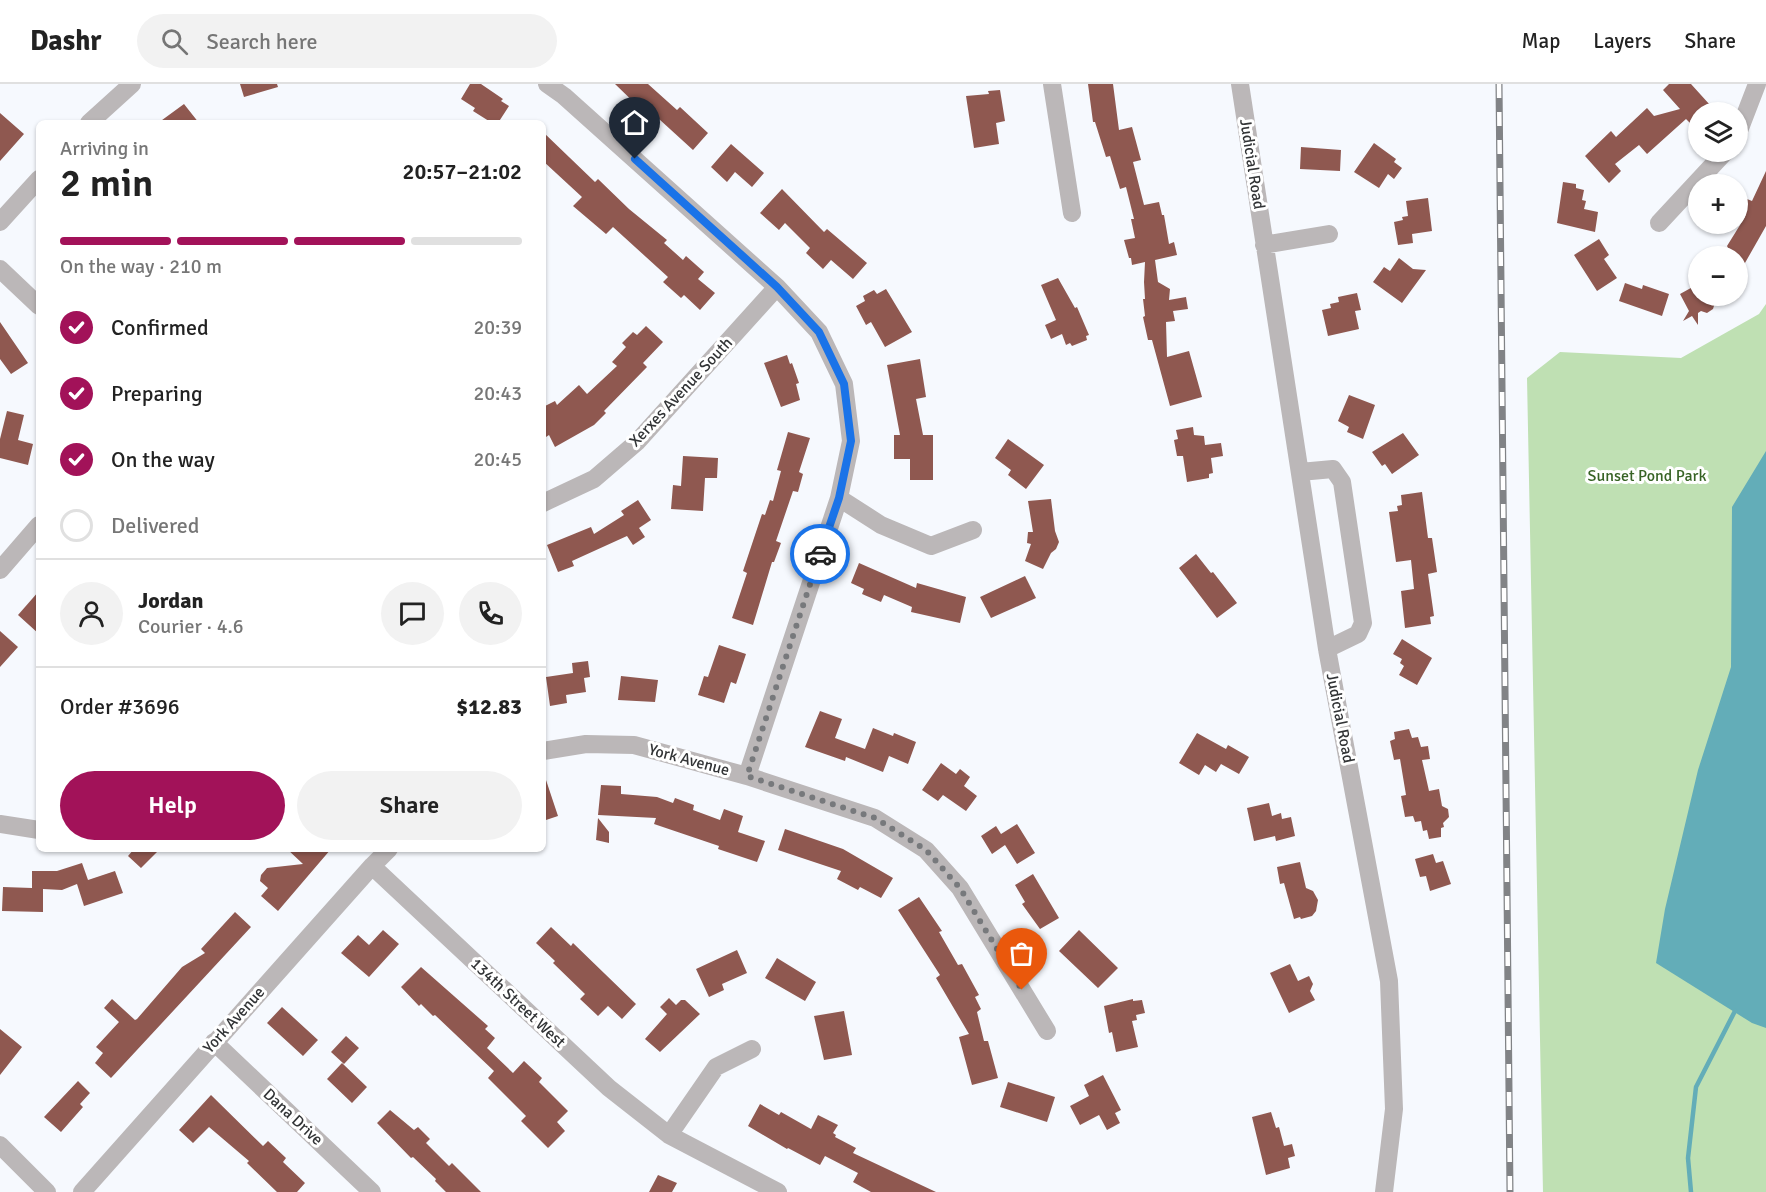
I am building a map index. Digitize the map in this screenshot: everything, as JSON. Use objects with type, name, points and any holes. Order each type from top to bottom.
[{"type":"street","points":[[91,120],[132,84]]},
{"type":"street","points":[[548,84],[777,287],[819,332],[844,384],[851,441],[839,498],[747,776]]},
{"type":"street","points":[[1052,84],[1072,213]]},
{"type":"street","name":"Judicial Road","points":[[1240,84],[1327,649],[1389,981],[1394,1109],[1384,1192]]},
{"type":"street","points":[[1748,107],[1757,84]]},
{"type":"street","points":[[1659,223],[1716,162]]},
{"type":"street","points":[[0,222],[36,182]]},
{"type":"street","points":[[1264,244],[1329,234]]},
{"type":"street","points":[[0,269],[36,303]]},
{"type":"street","name":"Xerxes Avenue South","points":[[546,502],[594,479],[637,442],[777,287]]},
{"type":"street","points":[[1300,472],[1333,469],[1342,482],[1353,552],[1363,623],[1358,634],[1327,649]]},
{"type":"street","points":[[839,498],[881,525],[931,546],[973,530]]},
{"type":"street","points":[[0,570],[36,528]]},
{"type":"street","name":"York Avenue","points":[[546,751],[586,744],[634,745],[747,776],[875,818],[926,850],[960,888],[1047,1030]]},
{"type":"street","points":[[0,824],[36,830]]},
{"type":"street","name":"York Avenue","points":[[81,1192],[386,852]]},
{"type":"street","name":"134th Street West","points":[[372,866],[609,1088],[669,1135],[778,1192]]},
{"type":"street","name":"Dana Drive","points":[[214,1042],[372,1192]]},
{"type":"street","points":[[669,1135],[716,1067],[752,1049]]},
{"type":"street","points":[[0,1145],[47,1192]]},
{"type":"green space","name":"Sunset Pond Park","points":[[1766,304],[1766,1192],[1543,1192],[1527,378],[1560,352],[1681,358],[1759,314]]},
{"type":"water","points":[[1766,451],[1766,1028],[1752,1023],[1656,963],[1665,909],[1698,770],[1731,667],[1732,507]]},
{"type":"building","points":[[240,84],[277,84],[278,87],[244,97]]},
{"type":"building","points":[[470,84],[481,84],[509,106],[500,120],[487,120],[473,111],[475,108],[461,99]]},
{"type":"building","points":[[615,84],[648,84],[677,110],[680,107],[708,133],[693,150],[648,109],[645,113]]},
{"type":"building","points":[[1088,84],[1113,84],[1119,130],[1132,127],[1141,160],[1133,162],[1144,205],[1159,202],[1162,215],[1164,215],[1169,244],[1174,242],[1177,255],[1155,260],[1158,282],[1170,289],[1169,300],[1186,297],[1188,309],[1173,311],[1175,321],[1166,322],[1167,357],[1189,351],[1202,397],[1170,406],[1152,340],[1148,340],[1143,317],[1145,316],[1143,299],[1145,299],[1145,262],[1132,265],[1124,240],[1135,238],[1131,219],[1134,219],[1126,187],[1120,189],[1110,156],[1106,157],[1095,122],[1093,122]]},
{"type":"building","points":[[1669,84],[1691,84],[1707,102],[1688,102],[1688,121],[1686,119],[1647,154],[1639,145],[1615,164],[1621,171],[1609,183],[1585,156],[1611,131],[1616,137],[1647,108],[1654,116],[1680,109],[1663,90]]},
{"type":"building","points":[[1000,90],[1005,121],[996,123],[999,144],[974,148],[966,96],[989,94],[988,91]]},
{"type":"building","points":[[184,104],[197,120],[162,120]]},
{"type":"building","points":[[0,113],[24,134],[0,161]]},
{"type":"building","points":[[546,135],[595,182],[598,179],[629,209],[667,240],[664,243],[683,260],[686,256],[704,272],[698,279],[715,293],[700,310],[684,295],[681,298],[663,282],[668,277],[613,227],[606,234],[573,206],[582,197],[546,164]]},
{"type":"building","points":[[1374,143],[1396,159],[1394,162],[1402,168],[1394,179],[1388,174],[1379,188],[1354,172]]},
{"type":"building","points":[[731,144],[764,173],[752,187],[735,172],[727,182],[711,167]]},
{"type":"building","points":[[1301,147],[1341,150],[1340,171],[1300,169]]},
{"type":"building","points":[[1766,171],[1766,226],[1748,258],[1748,246],[1727,246],[1734,234],[1748,234],[1748,199],[1752,201]]},
{"type":"building","points":[[1563,182],[1576,184],[1576,188],[1584,190],[1582,200],[1586,201],[1584,209],[1598,212],[1595,232],[1557,223]]},
{"type":"building","points":[[782,189],[824,232],[827,229],[867,263],[853,279],[831,260],[823,269],[806,253],[810,248],[785,223],[779,230],[760,213]]},
{"type":"building","points":[[1428,198],[1432,231],[1412,234],[1413,243],[1398,245],[1394,222],[1408,216],[1406,201]]},
{"type":"building","points":[[1599,239],[1609,255],[1604,259],[1617,278],[1597,291],[1574,255]]},
{"type":"building","points":[[1399,258],[1413,269],[1426,270],[1402,303],[1373,282],[1384,267],[1390,271]]},
{"type":"building","points":[[1058,278],[1075,308],[1077,307],[1089,335],[1086,336],[1087,340],[1072,346],[1070,343],[1066,345],[1062,334],[1051,339],[1045,325],[1056,320],[1041,285]]},
{"type":"building","points":[[1625,283],[1642,289],[1643,285],[1669,294],[1662,316],[1619,301]]},
{"type":"building","points":[[886,289],[912,332],[885,347],[871,322],[866,325],[856,306],[865,301],[863,296],[874,290],[877,294]]},
{"type":"building","points":[[1688,290],[1688,306],[1714,306],[1713,309],[1707,313],[1701,311],[1698,313],[1698,325],[1692,316],[1683,321],[1689,311],[1680,294]]},
{"type":"building","points":[[1357,293],[1361,310],[1355,311],[1359,329],[1328,336],[1322,310],[1331,308],[1330,304],[1339,302],[1338,297]]},
{"type":"building","points":[[0,322],[28,363],[11,374],[0,359]]},
{"type":"building","points":[[646,326],[663,342],[643,363],[647,367],[604,411],[606,413],[594,425],[555,447],[549,435],[546,437],[546,406],[555,401],[557,405],[579,385],[587,394],[617,366],[612,362],[626,347],[622,343],[633,332],[637,335]]},
{"type":"building","points":[[787,355],[799,383],[796,384],[800,400],[781,407],[764,363]]},
{"type":"building","points":[[920,359],[926,397],[916,399],[923,435],[933,435],[933,480],[910,480],[910,459],[894,459],[894,435],[900,435],[887,365]]},
{"type":"building","points":[[1349,395],[1375,405],[1363,439],[1347,432],[1349,427],[1338,421]]},
{"type":"building","points":[[7,411],[24,415],[18,440],[33,444],[28,465],[0,458],[0,439]]},
{"type":"building","points":[[1193,427],[1194,435],[1204,436],[1205,445],[1221,443],[1223,456],[1211,458],[1213,473],[1209,474],[1209,478],[1187,482],[1183,456],[1177,456],[1174,440],[1178,439],[1176,430]]},
{"type":"building","points":[[788,432],[810,438],[799,472],[803,474],[798,492],[793,491],[776,541],[781,543],[774,562],[772,562],[753,625],[732,618],[747,573],[743,571],[762,514],[765,515],[770,500],[773,501],[781,471],[777,470]]},
{"type":"building","points":[[1403,433],[1419,455],[1392,474],[1385,464],[1382,466],[1372,452]]},
{"type":"building","points":[[1008,439],[1044,465],[1026,489],[1008,475],[1011,470],[995,458]]},
{"type":"building","points":[[683,456],[718,458],[717,478],[705,478],[703,511],[671,509],[673,485],[681,486]]},
{"type":"building","points":[[1422,492],[1428,538],[1432,538],[1437,572],[1428,574],[1434,616],[1430,617],[1431,624],[1405,628],[1401,591],[1414,589],[1411,560],[1396,562],[1389,512],[1398,511],[1397,506],[1402,505],[1401,495]]},
{"type":"building","points":[[1051,499],[1055,531],[1059,542],[1043,569],[1025,561],[1031,544],[1027,543],[1028,532],[1033,532],[1028,501]]},
{"type":"building","points":[[638,500],[651,520],[639,528],[645,537],[633,545],[627,536],[572,561],[574,566],[558,572],[547,545],[591,527],[594,534],[624,515],[621,511]]},
{"type":"building","points":[[1196,554],[1237,603],[1217,618],[1179,568]]},
{"type":"building","points":[[859,563],[916,588],[917,583],[966,597],[960,623],[911,612],[912,607],[884,595],[881,602],[862,594],[864,589],[851,583]]},
{"type":"building","points":[[1025,576],[1036,598],[991,618],[980,597]]},
{"type":"building","points":[[36,594],[36,631],[18,615]]},
{"type":"building","points":[[0,631],[18,647],[0,667]]},
{"type":"building","points":[[1402,639],[1432,658],[1417,685],[1399,675],[1404,666],[1400,663],[1402,659],[1393,654]]},
{"type":"building","points":[[719,645],[746,654],[736,684],[731,682],[724,703],[698,695],[704,676],[708,677]]},
{"type":"building","points":[[588,661],[590,677],[584,678],[586,692],[566,695],[567,703],[550,706],[546,677],[573,673],[572,663]]},
{"type":"building","points":[[621,676],[658,680],[655,702],[618,700]]},
{"type":"building","points":[[820,711],[842,719],[835,738],[865,749],[873,728],[916,742],[908,764],[889,756],[883,772],[846,757],[845,761],[805,747]]},
{"type":"building","points":[[1409,729],[1412,738],[1418,737],[1421,747],[1428,746],[1430,759],[1422,760],[1429,791],[1439,789],[1442,806],[1448,809],[1449,817],[1443,823],[1444,827],[1441,828],[1441,837],[1429,839],[1427,830],[1423,831],[1421,821],[1415,822],[1413,816],[1405,817],[1401,796],[1406,795],[1400,759],[1394,760],[1390,741],[1395,739],[1394,732]]},
{"type":"building","points":[[1197,733],[1226,749],[1228,745],[1249,757],[1239,774],[1221,764],[1216,772],[1205,765],[1199,775],[1179,763]]},
{"type":"building","points":[[941,763],[956,774],[960,769],[970,777],[964,786],[977,796],[966,811],[943,795],[938,801],[922,790]]},
{"type":"building","points":[[546,780],[558,816],[546,820]]},
{"type":"building","points":[[601,785],[621,786],[621,794],[657,797],[673,803],[675,798],[694,805],[693,810],[720,820],[724,809],[743,816],[738,832],[765,841],[757,862],[718,849],[719,846],[654,824],[656,818],[598,815]]},
{"type":"building","points":[[1269,803],[1272,816],[1281,813],[1282,819],[1291,817],[1295,836],[1276,841],[1275,836],[1254,841],[1247,808]]},
{"type":"building","points":[[598,818],[609,832],[609,843],[596,840]]},
{"type":"building","points":[[1017,824],[1035,853],[1017,864],[1005,845],[992,854],[981,836],[996,826],[1001,834]]},
{"type":"building","points":[[785,829],[843,849],[893,878],[881,898],[860,887],[858,890],[837,879],[841,871],[778,850]]},
{"type":"building","points":[[131,852],[157,852],[141,868],[128,856]]},
{"type":"building","points":[[290,852],[328,852],[278,911],[261,896],[268,888],[260,881],[261,875],[267,868],[303,864]]},
{"type":"building","points":[[1433,854],[1436,863],[1443,861],[1451,884],[1430,891],[1426,876],[1420,877],[1415,859]]},
{"type":"building","points":[[1300,862],[1306,888],[1313,891],[1318,900],[1316,911],[1312,916],[1294,919],[1284,883],[1280,884],[1277,867]]},
{"type":"building","points":[[82,863],[88,880],[115,871],[123,893],[84,906],[77,884],[62,890],[43,889],[43,912],[2,911],[3,887],[32,888],[32,871],[57,871]]},
{"type":"building","points":[[1033,874],[1059,918],[1040,929],[1022,904],[1025,902],[1015,885]]},
{"type":"building","points":[[919,897],[942,931],[939,932],[958,965],[962,964],[979,995],[975,997],[981,1009],[977,1012],[984,1041],[988,1041],[998,1078],[972,1085],[959,1037],[969,1034],[936,978],[940,975],[898,910]]},
{"type":"building","points":[[235,912],[251,927],[111,1078],[95,1063],[103,1053],[96,1047],[119,1022],[104,1008],[112,999],[135,1020],[137,1019],[182,967],[205,953],[201,949]]},
{"type":"building","points":[[551,927],[571,946],[573,943],[636,1004],[622,1019],[608,1006],[598,1016],[580,999],[585,994],[536,943]]},
{"type":"building","points":[[383,930],[399,944],[369,977],[341,953],[358,935],[369,945]]},
{"type":"building","points":[[1079,930],[1118,968],[1098,988],[1059,951]]},
{"type":"building","points":[[737,950],[747,973],[722,984],[724,990],[709,997],[696,969]]},
{"type":"building","points":[[777,958],[816,982],[805,1001],[765,978]]},
{"type":"building","points":[[1290,964],[1298,981],[1309,976],[1313,984],[1310,991],[1315,1000],[1289,1013],[1270,973]]},
{"type":"building","points":[[421,967],[488,1026],[485,1029],[495,1038],[487,1048],[513,1073],[524,1061],[542,1078],[539,1082],[568,1111],[557,1122],[565,1131],[548,1148],[521,1121],[526,1116],[488,1078],[494,1071],[435,1015],[433,1016],[421,1004],[419,1006],[401,987]]},
{"type":"building","points":[[669,998],[676,1005],[681,1000],[685,1000],[700,1014],[660,1052],[645,1039],[667,1014],[660,1007]]},
{"type":"building","points":[[1133,999],[1133,1001],[1142,1000],[1145,1013],[1136,1015],[1137,1020],[1132,1021],[1138,1047],[1116,1052],[1112,1032],[1109,1033],[1104,1006]]},
{"type":"building","points":[[282,1007],[318,1040],[303,1056],[267,1023]]},
{"type":"building","points":[[844,1011],[852,1055],[824,1060],[814,1016]]},
{"type":"building","points":[[0,1029],[22,1047],[0,1075]]},
{"type":"building","points":[[346,1036],[359,1048],[344,1064],[331,1052]]},
{"type":"building","points":[[342,1063],[367,1087],[352,1103],[327,1079]]},
{"type":"building","points":[[1103,1075],[1121,1110],[1115,1113],[1120,1123],[1107,1130],[1099,1115],[1080,1125],[1070,1106],[1089,1096],[1084,1085]]},
{"type":"building","points":[[78,1081],[90,1093],[80,1104],[83,1107],[61,1132],[44,1117]]},
{"type":"building","points":[[1008,1082],[1055,1097],[1047,1122],[1000,1107]]},
{"type":"building","points":[[211,1095],[263,1146],[268,1141],[286,1158],[283,1162],[305,1183],[297,1192],[277,1192],[247,1163],[249,1161],[209,1127],[193,1143],[179,1130]]},
{"type":"building","points":[[760,1104],[779,1115],[781,1112],[811,1129],[818,1115],[838,1125],[833,1133],[835,1137],[856,1148],[853,1153],[936,1192],[871,1192],[853,1182],[858,1173],[825,1156],[820,1165],[748,1126]]},
{"type":"building","points":[[390,1110],[414,1130],[418,1127],[430,1139],[426,1143],[449,1166],[452,1163],[481,1192],[446,1192],[435,1181],[436,1179],[413,1157],[411,1158],[377,1123]]},
{"type":"building","points":[[1271,1112],[1276,1128],[1279,1127],[1284,1146],[1292,1144],[1295,1156],[1288,1158],[1290,1168],[1266,1175],[1252,1117]]},
{"type":"building","points":[[658,1175],[677,1183],[672,1192],[649,1192]]},
{"type":"waterway","points":[[1691,1192],[1688,1158],[1696,1087],[1735,1011]]},
{"type":"railway","points":[[1499,84],[1510,1192]]},
{"type":"way so far","points":[[820,554],[747,776],[875,818],[926,850],[960,888],[1022,990]]},
{"type":"route","points":[[635,159],[777,287],[819,332],[844,384],[851,441],[839,498],[820,554]]}]
